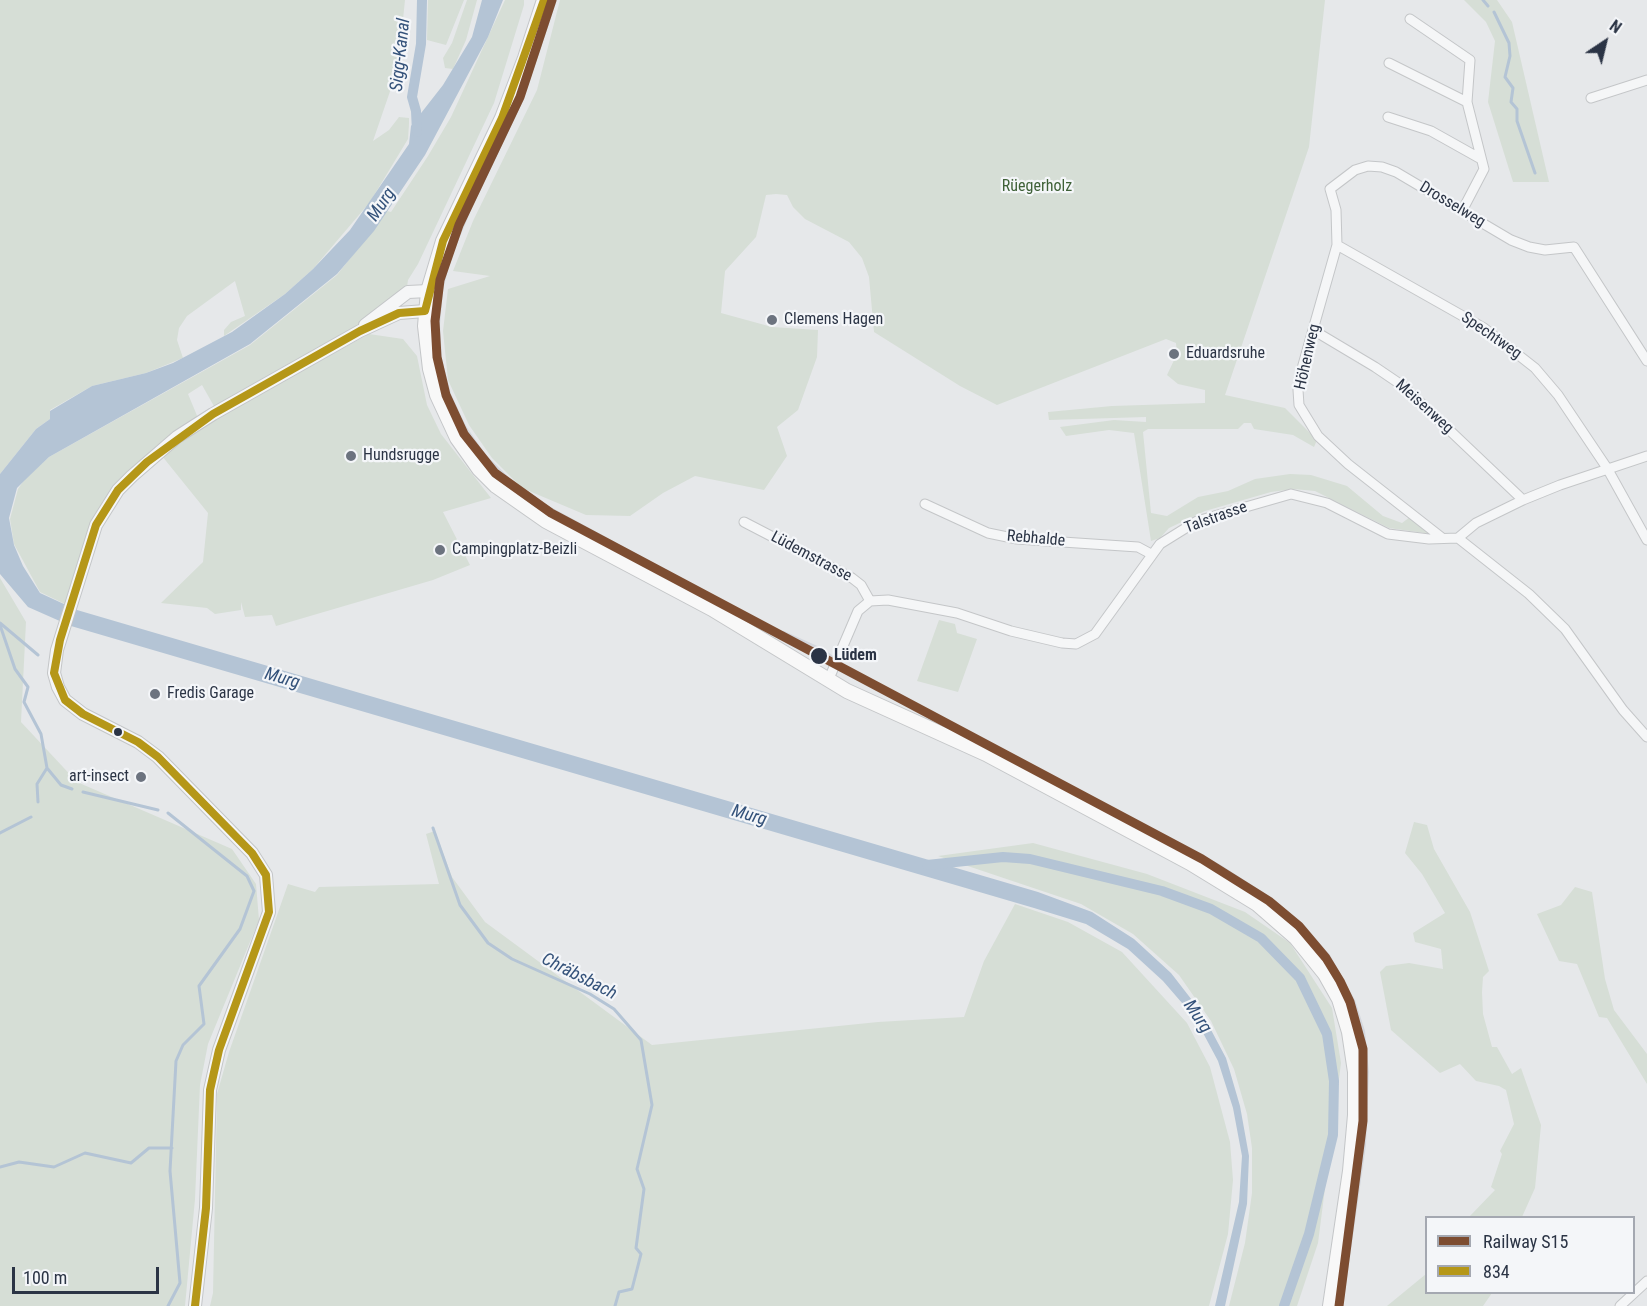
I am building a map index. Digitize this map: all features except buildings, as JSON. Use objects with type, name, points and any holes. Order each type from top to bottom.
[{"type":"main road","points":[[544,0],[502,118],[443,241],[428,291],[425,311],[426,347],[437,395],[457,438],[479,469],[496,486],[546,521],[712,609],[828,681],[887,711],[986,754],[1198,867],[1257,904],[1307,949],[1325,974],[1338,999],[1349,1032],[1355,1072],[1352,1149],[1330,1306]]},
{"type":"street","points":[[1410,19],[1470,60],[1467,102],[1484,169],[1462,211]]},
{"type":"street","points":[[1389,63],[1467,102]]},
{"type":"street","points":[[1592,98],[1647,80]]},
{"type":"street","points":[[1388,117],[1431,130],[1481,159]]},
{"type":"street","name":"Drosselweg","points":[[1330,189],[1355,170],[1368,166],[1382,167],[1396,172],[1528,248],[1545,250],[1568,246],[1578,250],[1602,293],[1647,361]]},
{"type":"street","name":"Höhenweg","points":[[1330,189],[1336,210],[1337,245],[1298,390],[1299,405],[1318,436],[1348,464],[1441,537]]},
{"type":"street","name":"Spechtweg","points":[[1337,245],[1484,328],[1535,368],[1558,395],[1607,468],[1647,540]]},
{"type":"street","points":[[360,331],[403,295],[412,291],[428,291]]},
{"type":"street","points":[[195,1306],[206,1208],[210,1090],[219,1050],[269,912],[266,875],[252,854],[158,757],[138,742],[83,714],[65,700],[54,673],[60,640],[87,547],[105,507],[118,490],[147,462],[213,414],[360,331],[399,314],[425,311]]},
{"type":"street","name":"Meisenweg","points":[[1313,330],[1375,366],[1403,386],[1523,500]]},
{"type":"street","points":[[1647,456],[1607,468],[1523,500],[1476,523],[1458,538],[1529,594],[1565,628],[1630,720],[1647,737]]},
{"type":"street","name":"Talstrasse","points":[[870,601],[888,600],[957,613],[1021,634],[1076,644],[1095,634],[1151,554],[1170,536],[1197,521],[1291,494],[1328,503],[1388,534],[1429,539],[1458,538]]},
{"type":"street","name":"Rebhalde","points":[[924,504],[988,533],[1017,539],[1138,547],[1151,554]]},
{"type":"street","name":"Lüdemstrasse","points":[[744,522],[852,578],[861,585],[870,601]]},
{"type":"street","points":[[828,681],[858,611],[870,601]]},
{"type":"street","points":[[1635,1292],[1647,1281]]},
{"type":"street","points":[[1620,1306],[1633,1294]]},
{"type":"shaded area","points":[[549,0],[557,0],[523,101],[472,208],[451,258],[443,290],[440,325],[442,359],[451,394],[466,426],[486,455],[525,493],[779,631],[784,631],[824,649],[846,666],[1221,865],[1269,896],[1302,923],[1330,955],[1355,1000],[1365,1031],[1369,1072],[1366,1145],[1343,1306],[1337,1306],[1361,1119],[1360,1048],[1348,1003],[1337,982],[1324,960],[1296,928],[1266,902],[1200,861],[549,516],[506,487],[480,460],[462,435],[443,396],[437,375],[432,339],[433,301],[448,242]]},
{"type":"green space","points":[[0,0],[405,0],[398,68],[373,141],[389,130],[399,117],[409,118],[409,124],[408,139],[370,202],[313,269],[285,294],[224,336],[224,330],[231,322],[245,316],[235,281],[187,316],[179,328],[177,340],[183,358],[146,373],[92,386],[50,410],[50,419],[36,429],[0,474]]},
{"type":"green space","points":[[428,0],[464,0],[446,45],[427,40]]},
{"type":"green space","points":[[467,0],[477,0],[466,40],[453,69],[445,68],[443,58],[452,43]]},
{"type":"green space","points":[[505,0],[524,0],[524,5],[494,103],[418,264],[408,280],[407,287],[342,337],[215,408],[202,385],[188,394],[198,418],[99,509],[85,539],[65,604],[40,592],[14,544],[10,519],[18,489],[24,480],[49,457],[250,345],[337,275],[387,211],[391,212],[428,156],[451,117]]},
{"type":"green space","name":"Rüegerholz","points":[[560,0],[1325,0],[1309,147],[1225,395],[1285,408],[1317,440],[1314,447],[1293,435],[1254,429],[1251,423],[1244,423],[1238,429],[1148,429],[1143,432],[1151,513],[1167,516],[1198,497],[1228,491],[1255,479],[1290,474],[1311,475],[1347,486],[1383,516],[1402,523],[1410,517],[1432,534],[1389,528],[1315,491],[1294,489],[1271,492],[1205,511],[1169,528],[1160,538],[1151,541],[1134,433],[1109,430],[1066,436],[1060,427],[1114,420],[1146,422],[1146,417],[1049,420],[1048,412],[1112,406],[1205,403],[1205,390],[1178,384],[1167,375],[1177,354],[1176,343],[1166,339],[997,405],[960,386],[874,332],[869,277],[862,258],[849,242],[805,219],[793,207],[787,195],[776,194],[766,195],[756,237],[725,271],[721,313],[772,327],[818,330],[817,357],[798,410],[777,427],[787,456],[764,490],[695,476],[663,493],[630,516],[586,515],[522,488],[492,458],[469,425],[448,380],[443,331],[448,289],[490,276],[453,271],[473,221],[537,90]]},
{"type":"green space","points":[[1464,0],[1497,0],[1512,22],[1549,182],[1513,182],[1488,102],[1495,41],[1486,22]]},
{"type":"green space","points":[[369,334],[403,339],[417,356],[427,405],[441,434],[491,498],[443,512],[470,565],[433,580],[276,626],[272,615],[245,617],[241,602],[241,610],[215,614],[207,608],[161,603],[203,562],[208,513],[162,456],[214,419]]},
{"type":"green space","points":[[0,578],[26,622],[21,722],[77,782],[232,849],[256,884],[259,920],[208,1044],[200,1085],[195,1199],[185,1306],[0,1306]]},
{"type":"green space","points":[[939,620],[955,624],[957,633],[977,639],[958,692],[917,681]]},
{"type":"green space","points":[[1414,822],[1427,825],[1434,849],[1470,912],[1489,971],[1483,977],[1482,992],[1483,1014],[1492,1047],[1497,1047],[1512,1074],[1521,1068],[1541,1125],[1535,1188],[1522,1216],[1470,1216],[1495,1190],[1491,1187],[1502,1154],[1500,1151],[1514,1124],[1506,1090],[1499,1086],[1476,1081],[1460,1064],[1440,1073],[1391,1030],[1380,972],[1386,966],[1409,963],[1443,969],[1441,949],[1415,942],[1413,933],[1445,913],[1422,874],[1405,853]]},
{"type":"green space","points":[[435,831],[452,877],[485,922],[652,1045],[878,1022],[964,1017],[984,961],[1015,904],[1068,922],[1122,952],[1187,1023],[1210,1067],[1230,1142],[1233,1180],[1228,1234],[1209,1306],[210,1306],[213,1293],[217,1094],[229,1052],[288,884],[315,892],[319,887],[439,884],[426,834]]},
{"type":"green space","points":[[1033,843],[1147,874],[1245,912],[1290,943],[1332,1008],[1341,1063],[1318,1243],[1297,1306],[1229,1306],[1245,1243],[1252,1193],[1252,1148],[1247,1114],[1234,1069],[1211,1021],[1179,975],[1133,934],[1081,904],[938,856]]},
{"type":"green space","points":[[1575,887],[1592,892],[1605,979],[1614,1010],[1647,1054],[1647,1084],[1607,1018],[1599,1017],[1577,964],[1559,961],[1537,914],[1561,905]]},
{"type":"green space","points":[[1425,1275],[1425,1294],[1491,1294],[1483,1306],[1387,1306]]},
{"type":"water","name":"Murg","points":[[482,0],[503,0],[488,37],[425,155],[374,231],[337,274],[250,344],[49,457],[17,488],[9,518],[14,545],[23,566],[40,593],[77,610],[1038,892],[1092,912],[1134,939],[1171,973],[1202,1013],[1226,1058],[1240,1106],[1249,1156],[1247,1204],[1225,1306],[1215,1306],[1239,1202],[1242,1156],[1233,1108],[1218,1061],[1195,1018],[1163,981],[1128,949],[1086,924],[1034,908],[71,626],[28,607],[0,574],[0,474],[36,429],[50,419],[50,411],[92,386],[146,373],[173,363],[232,332],[285,294],[313,269],[350,230],[409,144],[411,126],[443,85],[472,37]]},
{"type":"waterway","name":"Sigg-Kanal","points":[[417,132],[416,111],[412,97],[421,44],[422,0]]},
{"type":"waterway","points":[[1483,0],[1488,6]]},
{"type":"waterway","points":[[1494,12],[1509,43],[1510,56],[1505,77],[1513,88],[1511,102],[1517,109],[1517,121],[1535,173]]},
{"type":"waterway","points":[[0,623],[38,655]]},
{"type":"waterway","points":[[0,625],[15,669],[28,687],[24,702],[41,734],[47,768],[61,785],[72,789]]},
{"type":"waterway","points":[[38,802],[37,784],[47,768]]},
{"type":"waterway","points":[[83,792],[158,810]]},
{"type":"waterway","points":[[168,813],[247,876],[254,891],[240,929],[199,986],[204,1024],[183,1045],[176,1061],[170,1171],[180,1283],[168,1306]]},
{"type":"waterway","points":[[0,833],[31,817]]},
{"type":"waterway","name":"Chräbsbach","points":[[433,828],[460,905],[488,943],[512,959],[590,994],[614,1009],[641,1040],[652,1105],[637,1169],[644,1189],[636,1248],[641,1254],[632,1289],[619,1292],[615,1306]]},
{"type":"waterway","points":[[927,865],[1003,857],[1030,859],[1162,891],[1211,909],[1261,938],[1300,978],[1327,1034],[1334,1081],[1333,1135],[1309,1234],[1284,1306]]},
{"type":"waterway","points":[[0,1167],[19,1162],[54,1167],[85,1153],[131,1163],[149,1148],[172,1148]]},
{"type":"rail line","name":"S15","points":[[552,0],[520,97],[459,225],[440,280],[435,321],[437,357],[446,395],[464,434],[495,473],[551,513],[1202,859],[1269,901],[1299,926],[1326,958],[1340,981],[1350,1002],[1363,1049],[1363,1121],[1339,1306]]},
{"type":"transit line","name":"834","points":[[195,1306],[206,1208],[210,1090],[219,1050],[269,912],[266,875],[252,853],[158,757],[138,742],[83,714],[65,700],[54,673],[60,640],[96,525],[118,490],[147,462],[213,414],[360,331],[399,313],[425,311],[443,241],[502,118],[544,0]]},
{"type":"place","name":"Clemens Hagen","points":[[772,320]]},
{"type":"place","name":"Eduardsruhe","points":[[1174,354]]},
{"type":"place","name":"Hundsrugge","points":[[351,456]]},
{"type":"place","name":"Campingplatz-Beizli","points":[[440,550]]},
{"type":"place","name":"Lüdem","points":[[819,656]]},
{"type":"place","name":"Fredis Garage","points":[[155,694]]},
{"type":"place","name":"art-insect","points":[[141,777]]}]
